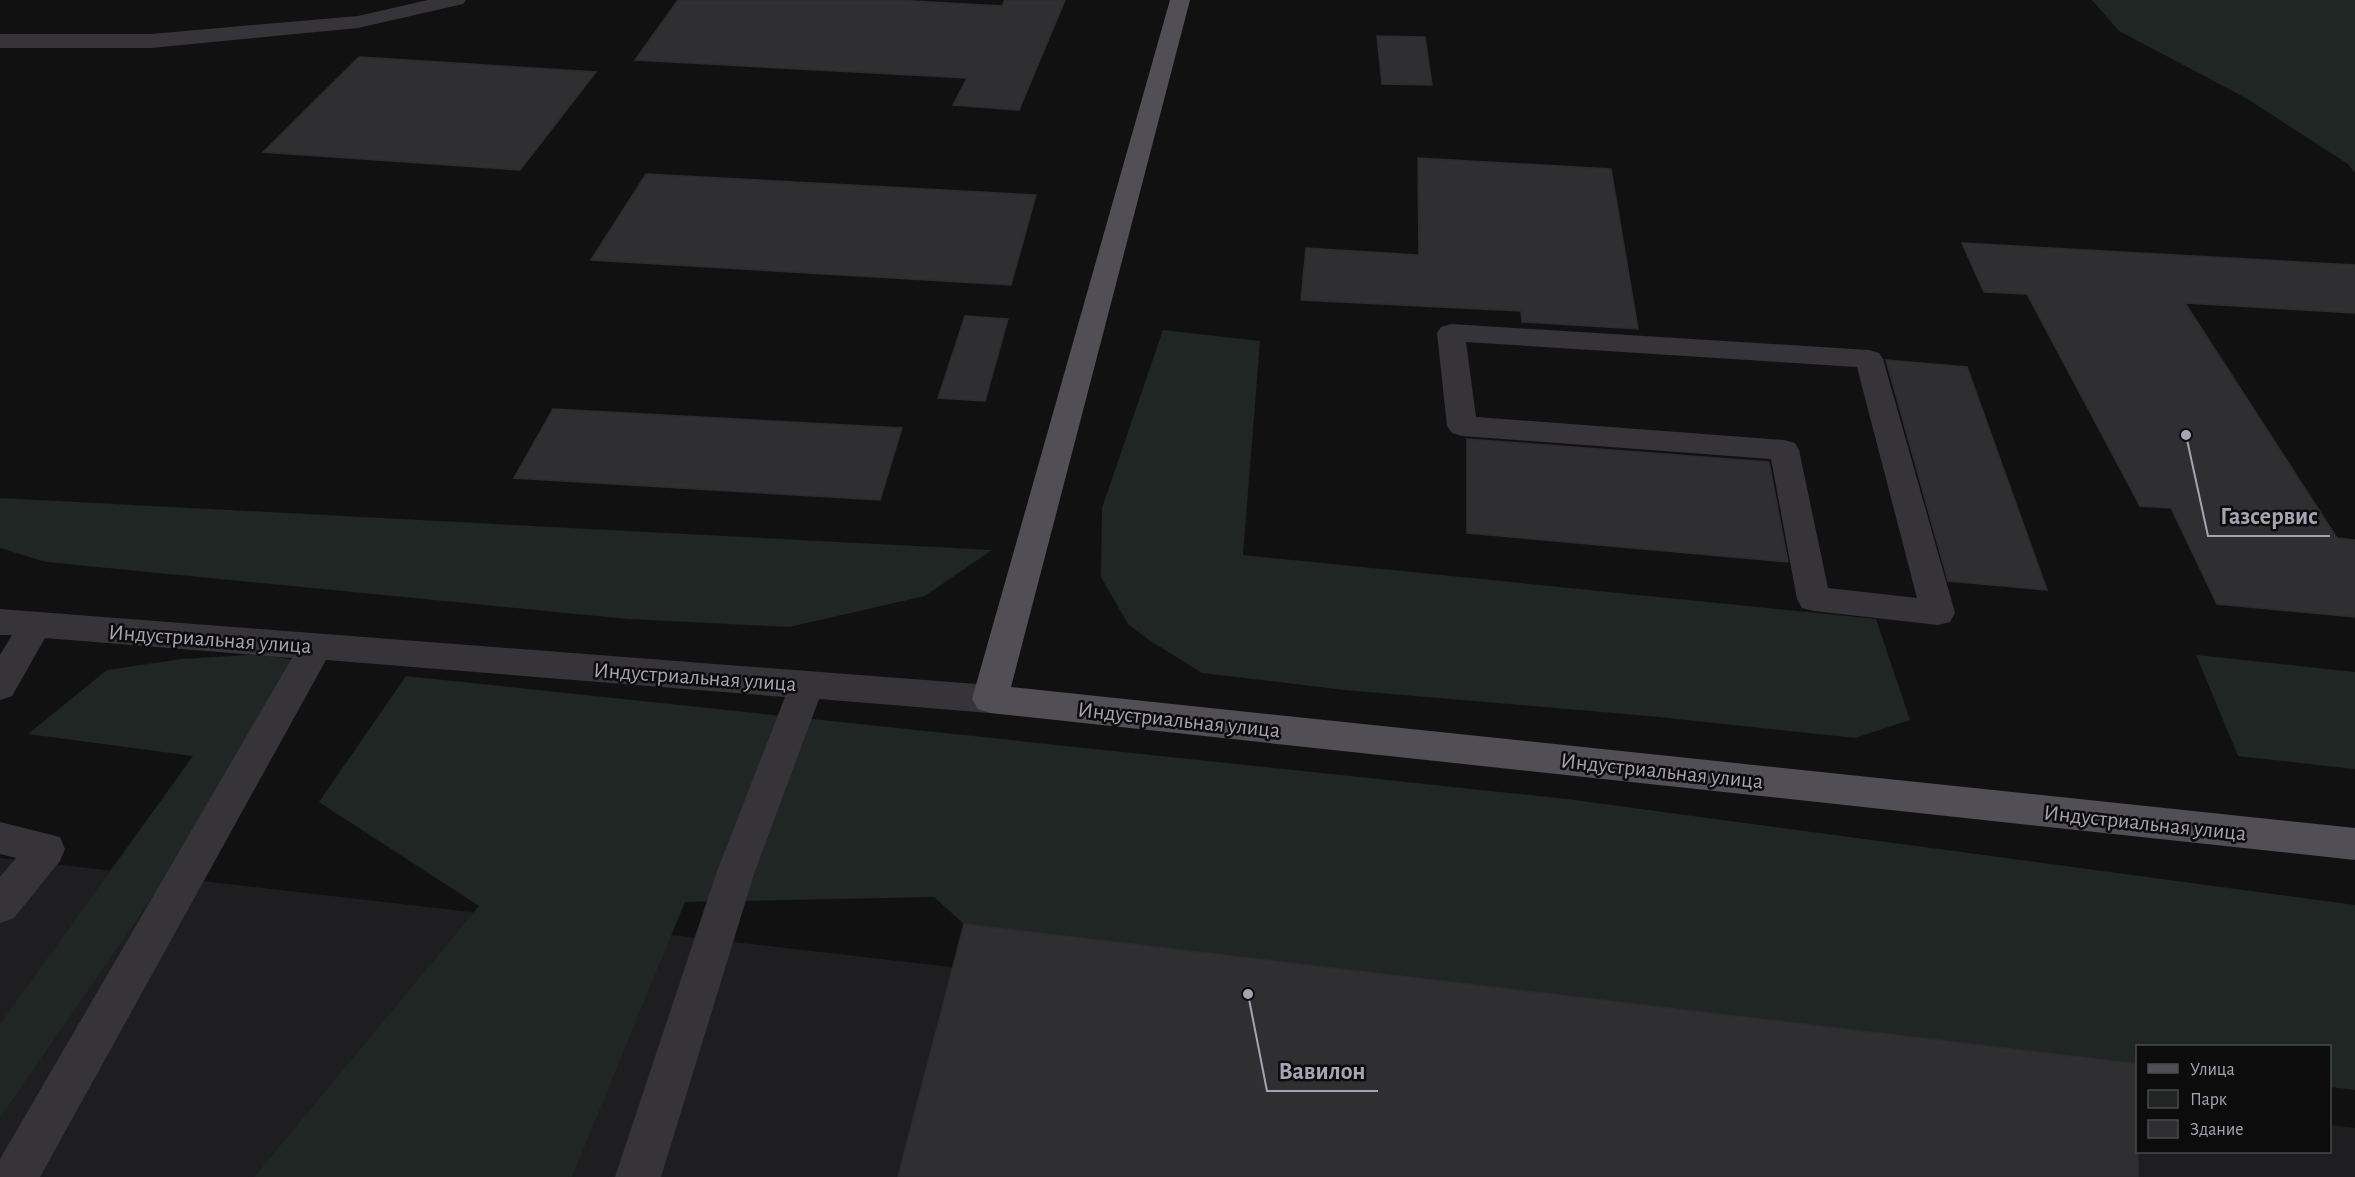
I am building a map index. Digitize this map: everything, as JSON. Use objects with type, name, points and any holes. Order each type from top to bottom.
[{"type":"main road","points":[[990,699],[1180,0]]},
{"type":"main road","name":"Индустриальная улица","points":[[990,699],[2355,844]]},
{"type":"street","points":[[0,40],[152,41],[358,22],[456,0]]},
{"type":"street","points":[[1451,333],[1869,359],[1938,613],[1814,599],[1784,450],[1462,426],[1451,333]]},
{"type":"street","name":"Индустриальная улица","points":[[0,622],[990,699]]},
{"type":"street","points":[[0,687],[35,625]]},
{"type":"street","points":[[15,1177],[316,646]]},
{"type":"street","points":[[638,1177],[735,874],[807,685]]},
{"type":"street","points":[[0,838],[46,849],[0,906]]},
{"type":"shaded area","points":[[0,858],[2136,1103],[2136,1153],[2331,1153],[2331,1125],[2355,1128],[2355,1177],[0,1177]]},
{"type":"green space","points":[[2092,0],[2355,0],[2355,173],[2348,164],[2246,98],[2119,31]]},
{"type":"green space","points":[[1163,330],[1260,341],[1243,555],[1876,619],[1910,720],[1855,738],[1649,716],[1345,690],[1202,673],[1128,624],[1101,577],[1102,508]]},
{"type":"green space","points":[[0,498],[992,550],[925,596],[789,627],[628,619],[46,562],[0,548]]},
{"type":"green space","points":[[263,654],[293,660],[289,699],[0,1118],[0,1024],[193,756],[28,734],[107,670],[182,659]]},
{"type":"green space","points":[[2196,655],[2355,672],[2355,769],[2238,756]]},
{"type":"green space","points":[[406,676],[1567,799],[2355,905],[2355,1090],[2331,1087],[2331,1045],[2136,1045],[2136,1064],[964,924],[934,897],[685,902],[572,1177],[254,1177],[479,906],[319,802]]},
{"type":"building","points":[[678,0],[896,0],[1002,6],[1005,0],[1065,0],[1019,110],[953,105],[967,78],[635,60]]},
{"type":"building","points":[[1377,36],[1425,37],[1432,85],[1382,84]]},
{"type":"building","points":[[359,57],[596,72],[520,170],[263,152]]},
{"type":"building","points":[[1418,158],[1611,169],[1638,329],[1522,322],[1521,311],[1301,300],[1306,248],[1419,255]]},
{"type":"building","points":[[646,174],[1036,195],[1011,285],[591,260]]},
{"type":"building","points":[[1962,243],[2355,265],[2355,313],[2185,303],[2337,538],[2355,540],[2355,617],[2217,604],[2171,508],[2140,506],[2027,294],[1984,292]]},
{"type":"building","points":[[965,316],[1008,319],[985,401],[938,398]]},
{"type":"building","points":[[1886,360],[1967,367],[2047,590],[1948,581]]},
{"type":"building","points":[[553,409],[902,428],[880,500],[514,478]]},
{"type":"building","points":[[1467,439],[1769,462],[1788,562],[1467,533]]},
{"type":"building","points":[[964,924],[2136,1064],[2138,1177],[898,1177]]},
{"type":"place","name":"Газсервис","points":[[2186,435]]},
{"type":"place","name":"Вавилон","points":[[1248,994]]}]
